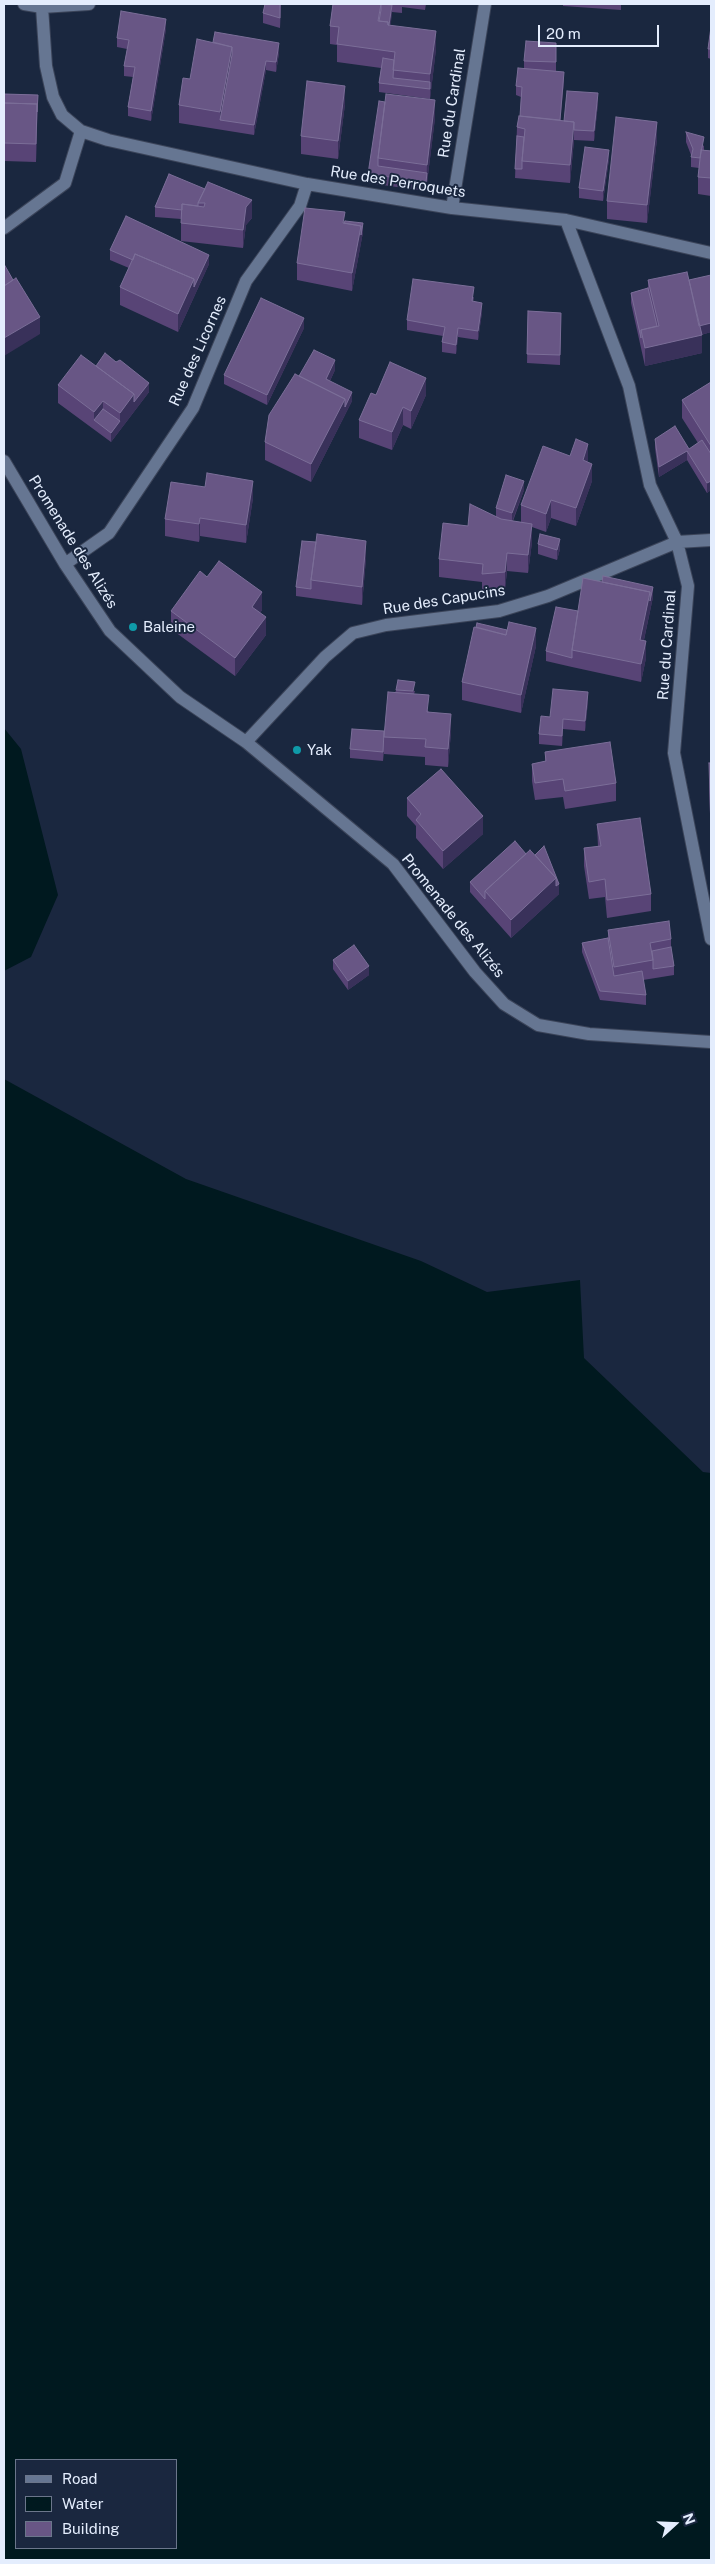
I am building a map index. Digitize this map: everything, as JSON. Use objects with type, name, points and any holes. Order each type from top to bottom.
[{"type":"street","points":[[24,4],[42,7],[90,4]]},
{"type":"street","name":"Rue du Cardinal","points":[[452,208],[485,4]]},
{"type":"street","name":"Rue des Perroquets","points":[[42,7],[46,66],[53,98],[62,115],[82,131],[108,140],[307,184],[452,208],[566,220],[711,253]]},
{"type":"street","points":[[4,228],[65,183],[82,131]]},
{"type":"street","name":"Rue des Licornes","points":[[66,564],[109,533],[193,408],[246,281],[300,206],[307,184]]},
{"type":"street","name":"Rue du Cardinal","points":[[566,220],[629,386],[650,485],[676,542],[688,586],[674,753],[711,939]]},
{"type":"street","name":"Promenade des Alizés","points":[[4,462],[66,564],[110,631],[180,697],[246,742],[393,864],[475,972],[504,1004],[538,1025],[589,1034],[711,1042]]},
{"type":"street","name":"Rue des Capucins","points":[[246,742],[325,657],[354,633],[386,624],[499,611],[548,596],[676,542],[711,540]]},
{"type":"water","points":[[4,728],[21,749],[58,895],[31,957],[4,971]]},
{"type":"water","points":[[4,1079],[186,1179],[421,1261],[487,1292],[580,1280],[584,1358],[703,1472],[711,1473],[711,2560],[4,2560]]},
{"type":"building","points":[[265,4],[280,4],[280,18],[263,13]]},
{"type":"building","points":[[333,4],[381,4],[378,21],[388,22],[388,25],[436,31],[430,74],[393,70],[395,52],[337,44],[339,27],[330,26]]},
{"type":"building","points":[[381,4],[392,5],[389,25],[388,22],[379,21]]},
{"type":"building","points":[[121,11],[166,19],[151,111],[128,107],[135,67],[124,66],[129,40],[117,38]]},
{"type":"building","points":[[711,27],[711,49],[708,49]]},
{"type":"building","points":[[215,32],[279,43],[276,62],[266,61],[254,125],[220,120],[232,47],[213,42]]},
{"type":"building","points":[[197,39],[232,47],[220,112],[179,105],[183,78],[190,79]]},
{"type":"building","points":[[526,41],[556,43],[556,62],[524,61]]},
{"type":"building","points":[[383,58],[394,60],[393,78],[430,82],[430,89],[379,83]]},
{"type":"building","points":[[518,68],[564,72],[560,120],[520,116],[522,87],[516,86]]},
{"type":"building","points":[[307,81],[345,86],[338,141],[301,136]]},
{"type":"building","points":[[567,91],[598,93],[594,131],[574,130],[574,122],[564,121]]},
{"type":"building","points":[[4,94],[38,95],[37,112],[37,104],[4,103]]},
{"type":"building","points":[[386,94],[435,100],[427,165],[378,158]]},
{"type":"building","points":[[379,101],[385,102],[378,166],[427,173],[426,182],[368,174]]},
{"type":"building","points":[[4,103],[37,104],[36,144],[4,143]]},
{"type":"building","points":[[519,116],[574,122],[570,165],[522,161],[525,129],[517,127]]},
{"type":"building","points":[[616,117],[657,122],[647,205],[607,201]]},
{"type":"building","points":[[686,132],[704,137],[700,158],[691,157],[693,149]]},
{"type":"building","points":[[517,136],[524,137],[522,169],[515,169]]},
{"type":"building","points":[[585,147],[609,150],[603,191],[579,188]]},
{"type":"building","points":[[701,150],[711,151],[711,178],[698,177]]},
{"type":"building","points":[[169,174],[205,189],[198,206],[182,204],[182,210],[155,207]]},
{"type":"building","points":[[208,182],[252,200],[246,207],[243,230],[181,223],[182,204],[204,207],[205,203],[198,203]]},
{"type":"building","points":[[305,208],[345,212],[343,223],[361,226],[352,273],[297,263]]},
{"type":"building","points":[[126,216],[209,255],[194,287],[194,279],[135,254],[133,260],[110,250]]},
{"type":"building","points":[[345,221],[363,223],[361,235],[361,226],[344,223]]},
{"type":"building","points":[[135,254],[194,279],[178,314],[120,287]]},
{"type":"building","points":[[4,264],[13,280],[4,286]]},
{"type":"building","points":[[687,272],[702,335],[645,348],[641,330],[659,326],[648,280]]},
{"type":"building","points":[[711,275],[711,323],[699,326],[689,280]]},
{"type":"building","points":[[16,278],[40,317],[4,338],[4,286]]},
{"type":"building","points":[[413,279],[474,287],[472,301],[482,303],[478,331],[458,328],[456,345],[442,342],[445,327],[407,320]]},
{"type":"building","points":[[648,288],[657,326],[641,330],[641,338],[631,293]]},
{"type":"building","points":[[261,298],[304,318],[267,395],[224,375]]},
{"type":"building","points":[[528,311],[561,313],[560,355],[527,354]]},
{"type":"building","points":[[314,350],[335,360],[326,379],[352,392],[345,407],[345,399],[299,376]]},
{"type":"building","points":[[105,353],[116,362],[120,360],[149,383],[134,402],[134,394],[96,366]]},
{"type":"building","points":[[81,355],[134,394],[120,413],[103,401],[94,412],[58,385]]},
{"type":"building","points":[[390,362],[426,378],[411,411],[403,407],[392,432],[359,420],[371,393],[376,395]]},
{"type":"building","points":[[295,374],[345,399],[311,464],[265,442],[269,415]]},
{"type":"building","points":[[711,382],[711,446],[682,400]]},
{"type":"building","points":[[103,409],[120,421],[111,433],[94,420]]},
{"type":"building","points":[[675,426],[689,449],[702,440],[711,454],[711,481],[707,483],[687,451],[659,467],[655,439]]},
{"type":"building","points":[[576,439],[588,444],[583,460],[592,464],[576,508],[551,500],[546,514],[521,505],[543,446],[570,456]]},
{"type":"building","points":[[207,473],[253,481],[246,525],[200,518],[199,524],[165,519],[171,482],[205,487]]},
{"type":"building","points":[[506,475],[524,481],[512,513],[496,508]]},
{"type":"building","points":[[470,504],[501,519],[532,524],[528,555],[507,553],[505,572],[482,574],[483,564],[439,559],[443,523],[468,526]]},
{"type":"building","points":[[317,534],[366,541],[362,587],[311,580]]},
{"type":"building","points":[[540,534],[560,539],[557,550],[538,544]]},
{"type":"building","points":[[302,541],[316,542],[311,589],[296,587]]},
{"type":"building","points":[[219,561],[262,592],[252,607],[266,617],[235,658],[171,611],[200,571],[207,577]]},
{"type":"building","points":[[603,576],[653,587],[650,601],[650,592],[602,582]]},
{"type":"building","points":[[583,578],[650,592],[640,640],[646,641],[641,664],[572,650]]},
{"type":"building","points":[[556,607],[578,611],[572,658],[546,651]]},
{"type":"building","points":[[509,622],[536,628],[521,695],[462,682],[474,627],[506,635]]},
{"type":"building","points":[[477,623],[507,630],[506,635],[476,627]]},
{"type":"building","points":[[398,680],[415,682],[413,691],[396,690]]},
{"type":"building","points":[[553,689],[588,692],[585,721],[563,719],[562,736],[539,734],[541,716],[550,717]]},
{"type":"building","points":[[388,692],[429,695],[427,712],[451,714],[448,749],[425,747],[426,739],[384,737]]},
{"type":"building","points":[[352,729],[384,731],[383,752],[350,749]]},
{"type":"building","points":[[610,742],[616,783],[565,791],[563,779],[535,783],[532,764],[546,761],[545,752]]},
{"type":"building","points":[[709,763],[711,763],[711,830]]},
{"type":"building","points":[[441,769],[483,816],[443,851],[416,820],[421,814],[407,798]]},
{"type":"building","points":[[640,818],[651,894],[607,900],[605,879],[589,882],[584,848],[601,846],[597,824]]},
{"type":"building","points":[[515,841],[526,854],[485,891],[485,899],[470,882]]},
{"type":"building","points":[[544,846],[559,884],[556,886],[556,878],[535,855]]},
{"type":"building","points":[[530,850],[556,878],[511,920],[485,891]]},
{"type":"building","points":[[669,921],[671,939],[650,943],[653,960],[614,967],[608,930]]},
{"type":"building","points":[[608,938],[614,976],[642,971],[646,995],[600,991],[582,943]]},
{"type":"building","points":[[354,945],[369,966],[348,981],[333,960]]},
{"type":"building","points":[[671,947],[674,966],[653,969],[652,951]]},
{"type":"place","name":"Baleine","points":[[133,627]]},
{"type":"place","name":"Yak","points":[[297,750]]}]
